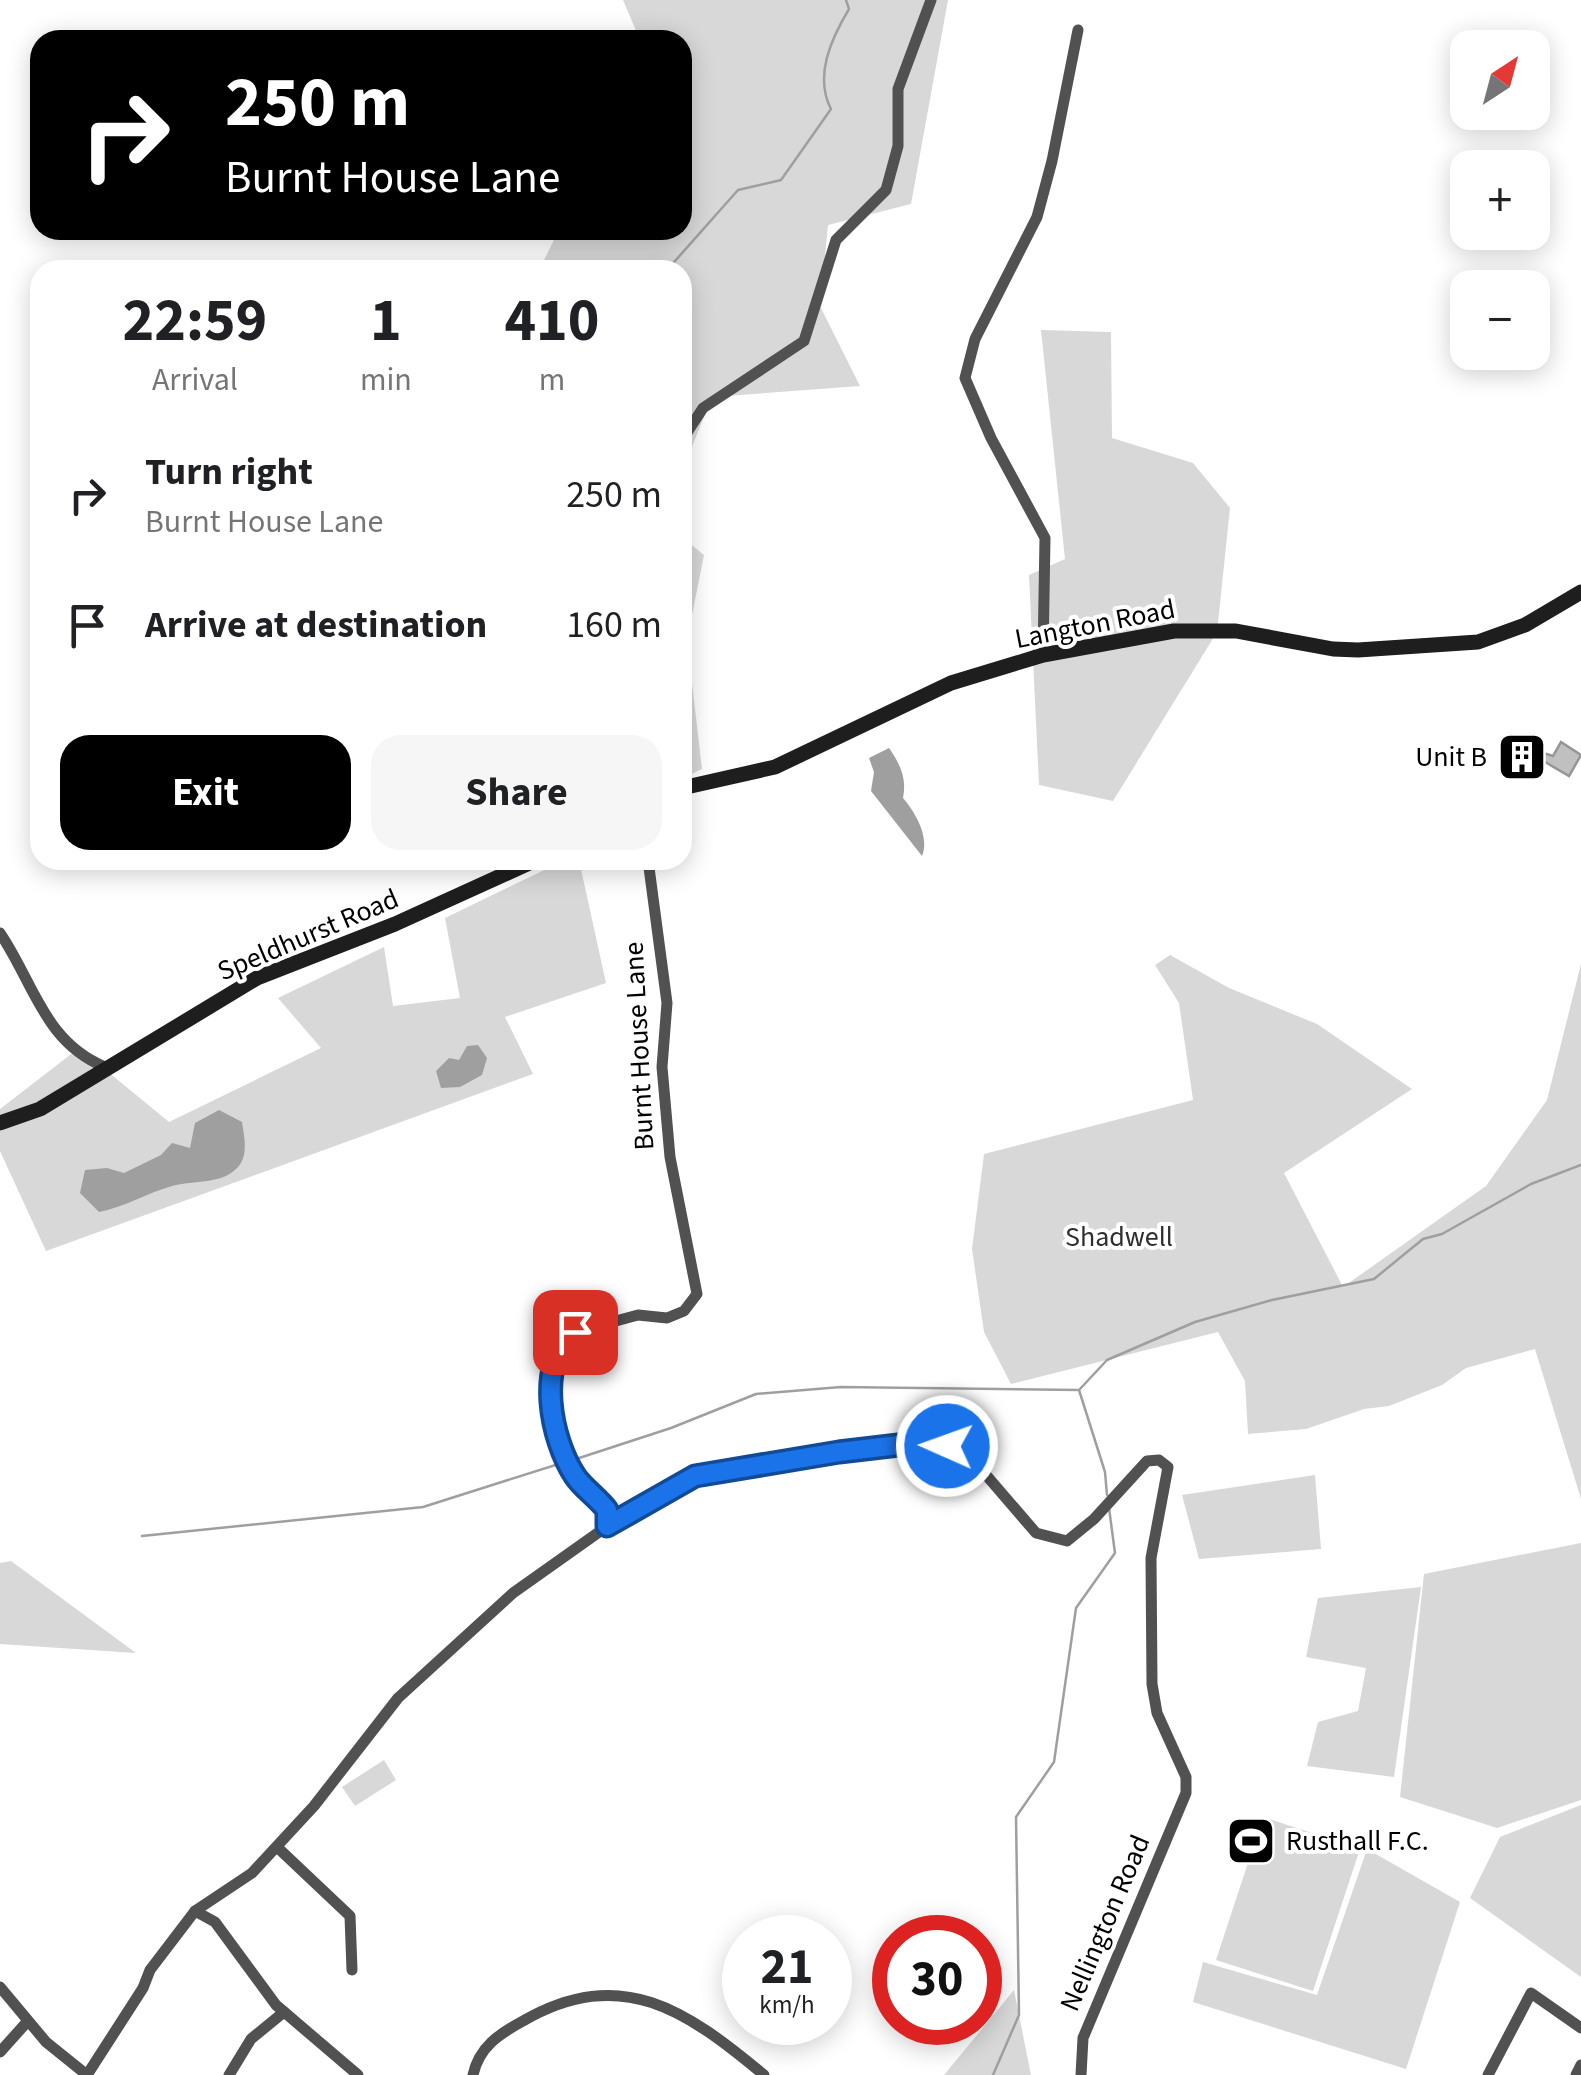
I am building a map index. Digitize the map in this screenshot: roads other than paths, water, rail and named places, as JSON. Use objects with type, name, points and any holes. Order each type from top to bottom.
[{"type":"street","points":[[692,425],[703,408],[804,341],[836,240],[886,190],[898,146],[898,90],[932,0]]},
{"type":"street","points":[[1043,655],[1044,538],[991,438],[965,378],[975,339],[1037,216],[1078,30]]},
{"type":"street","name":"Langton Road","points":[[692,783],[775,767],[951,683],[1043,655],[1174,631],[1236,631],[1333,650],[1478,642],[1515,630],[1581,592]]},
{"type":"street","name":"Speldhurst Road","points":[[0,1123],[40,1109],[258,978],[413,917],[514,870]]},
{"type":"street","name":"Burnt House Lane","points":[[607,1526],[607,1510],[576,1477],[552,1420],[554,1370],[563,1341],[575,1332],[638,1315],[667,1318],[684,1311],[697,1294],[670,1156],[662,1067],[666,1003],[649,870]]},
{"type":"street","points":[[0,933],[22,965],[46,1021],[80,1057],[105,1067]]},
{"type":"street","points":[[74,1089],[80,1057]]},
{"type":"street","name":"Nellington Road","points":[[607,1526],[695,1476],[907,1444],[947,1446],[968,1454],[1036,1533],[1067,1541],[1094,1519],[1147,1461],[1158,1460],[1168,1467],[1151,1558],[1152,1684],[1156,1714],[1186,1777],[1186,1793],[1083,2038],[1081,2075]]},
{"type":"street","points":[[0,1987],[27,2022],[87,2075],[150,1970],[195,1910],[252,1873],[314,1806],[398,1698],[513,1594],[607,1526]]},
{"type":"street","points":[[276,1847],[350,1916],[352,1970]]},
{"type":"street","points":[[195,1910],[215,1922],[284,2012],[358,2075]]},
{"type":"street","points":[[474,2075],[476,2061],[492,2040],[527,2018],[569,2002],[621,1992],[679,2014],[721,2039],[764,2075]]},
{"type":"street","points":[[1488,2075],[1530,1992],[1581,2028]]},
{"type":"street","points":[[229,2075],[251,2040],[284,2012]]},
{"type":"street","points":[[0,2052],[27,2022]]},
{"type":"street","points":[[1576,2075],[1581,2065]]},
{"type":"waterway","points":[[676,260],[738,190],[781,180],[831,109],[824,71],[831,45],[849,9],[846,0]]},
{"type":"waterway","points":[[1080,1389],[1107,1360],[1195,1322],[1272,1300],[1374,1279],[1423,1239],[1442,1234],[1531,1184],[1581,1165]]},
{"type":"waterway","points":[[573,1460],[671,1428],[756,1394],[841,1387],[1079,1390],[1105,1472],[1107,1495]]},
{"type":"waterway","points":[[142,1536],[423,1507],[565,1462]]},
{"type":"waterway","points":[[993,2075],[1019,2015],[1016,1817],[1054,1762],[1076,1608],[1115,1553],[1109,1508]]},
{"type":"place","name":"Unit B","points":[[1522,757]]},
{"type":"place","name":"Rusthall F.C.","points":[[1251,1841]]},
{"type":"park label","name":"Shadwell","points":[[1119,1237]]}]
